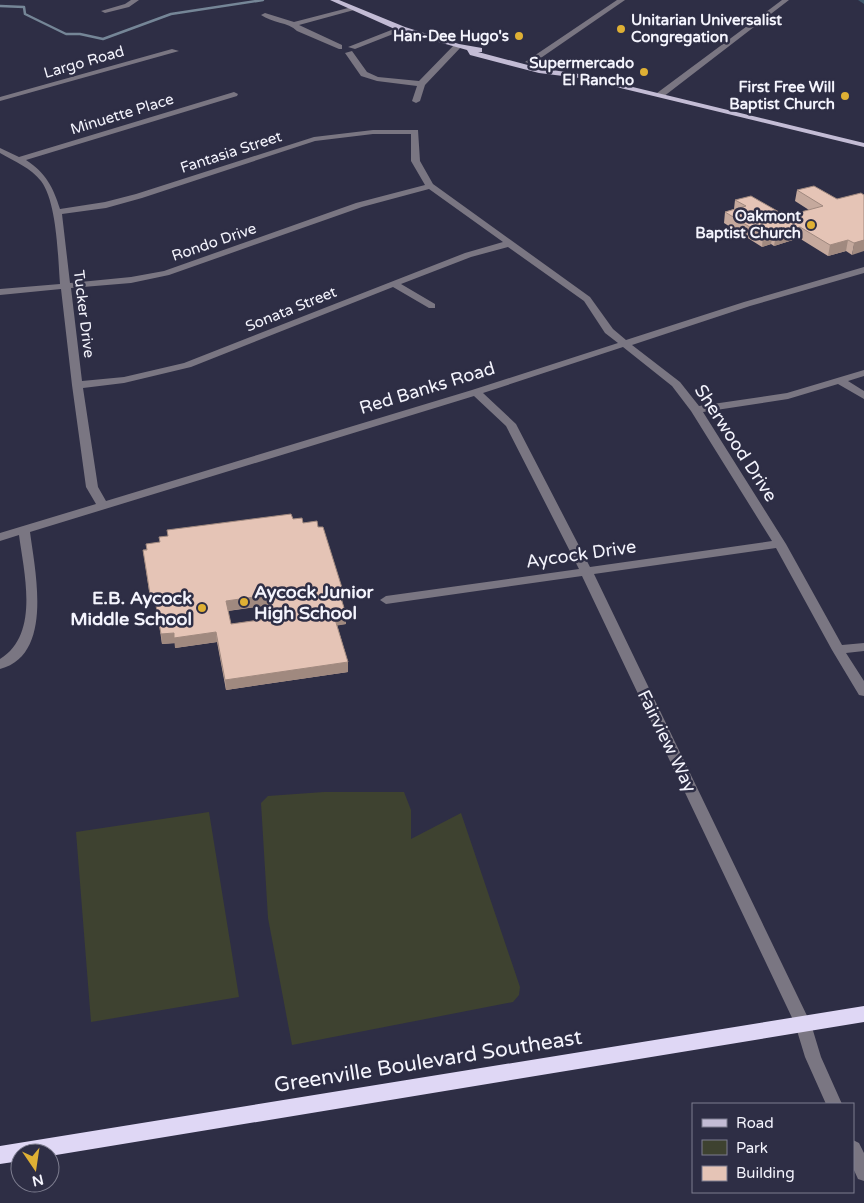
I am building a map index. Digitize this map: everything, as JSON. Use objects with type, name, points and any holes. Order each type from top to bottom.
[{"type":"highway","name":"Greenville Boulevard Southeast","points":[[0,1155],[864,1014]]},
{"type":"main road","points":[[333,0],[402,29],[474,52],[567,76],[575,74]]},
{"type":"main road","points":[[474,52],[479,50],[864,145]]},
{"type":"street","points":[[105,11],[127,6],[136,0]]},
{"type":"street","points":[[529,62],[622,0]]},
{"type":"street","points":[[660,95],[786,0]]},
{"type":"street","points":[[266,15],[284,23],[294,24],[352,9]]},
{"type":"street","points":[[294,24],[300,29],[339,47],[335,51],[351,50],[402,29]]},
{"type":"street","points":[[416,100],[421,84],[458,46]]},
{"type":"street","points":[[351,50],[364,74],[377,79],[421,84]]},
{"type":"street","name":"Largo Road","points":[[0,99],[175,51]]},
{"type":"street","name":"Minuette Place","points":[[18,160],[234,94]]},
{"type":"street","name":"Sherwood Drive","points":[[416,132],[413,155],[419,171],[430,186],[587,299],[609,331],[676,384],[696,410],[780,544],[838,650],[864,692]]},
{"type":"street","name":"Fantasia Street","points":[[57,212],[106,205],[139,196],[314,139],[363,133],[416,132]]},
{"type":"street","name":"Tucker Drive","points":[[0,150],[18,160],[41,177],[48,185],[57,212],[64,286],[92,486],[102,505]]},
{"type":"street","name":"Rondo Drive","points":[[0,292],[131,280],[166,273],[359,205],[430,186]]},
{"type":"street","name":"Sonata Street","points":[[77,385],[124,380],[187,365],[468,255],[511,243]]},
{"type":"street","name":"Red Banks Road","points":[[0,537],[476,392],[623,343],[864,270]]},
{"type":"street","points":[[394,284],[432,306]]},
{"type":"street","points":[[696,410],[788,396],[864,373]]},
{"type":"street","points":[[840,381],[864,396]]},
{"type":"street","name":"Fairview Way","points":[[476,392],[511,424],[586,571],[803,1024],[813,1057],[834,1103]]},
{"type":"street","points":[[0,665],[18,655],[25,644],[30,629],[32,614],[24,530]]},
{"type":"street","name":"Aycock Drive","points":[[386,600],[780,544]]},
{"type":"street","points":[[838,650],[864,647]]},
{"type":"street","points":[[854,1150],[864,1173]]},
{"type":"green space","points":[[324,792],[404,792],[411,810],[411,839],[461,813],[520,987],[519,995],[513,1002],[292,1045],[268,918],[261,803],[268,796]]},
{"type":"green space","points":[[209,812],[239,997],[91,1022],[76,832]]},
{"type":"building","points":[[814,186],[837,199],[861,193],[864,195],[864,240],[854,243],[848,240],[830,245],[800,227],[776,234],[763,235],[725,212],[746,206],[735,200],[751,196],[786,216],[823,206],[797,190]]},
{"type":"building","name":"E.B. Aycock Middle School","points":[[291,514],[293,519],[302,518],[303,523],[317,521],[318,527],[323,527],[343,591],[339,592],[346,614],[334,616],[348,662],[225,680],[216,632],[174,638],[174,633],[161,634],[154,594],[150,594],[143,550],[147,550],[146,544],[160,542],[159,537],[168,536],[167,530]],"holes":[[[268,595],[274,618],[231,624],[226,601]]]},
{"type":"waterway","points":[[0,6],[24,7],[25,14],[66,34],[80,34],[103,39],[171,14],[263,0]]},
{"type":"place","name":"Unitarian Universalist Congregation","points":[[621,29]]},
{"type":"place","name":"Han-Dee Hugo's","points":[[519,36]]},
{"type":"place","name":"Supermercado El Rancho","points":[[644,72]]},
{"type":"place","name":"First Free Will Baptist Church","points":[[845,96]]},
{"type":"place","name":"Oakmont Baptist Church","points":[[811,225]]},
{"type":"place","name":"Aycock Junior High School","points":[[244,602]]},
{"type":"place","name":"E.B. Aycock Middle School","points":[[202,608]]}]
